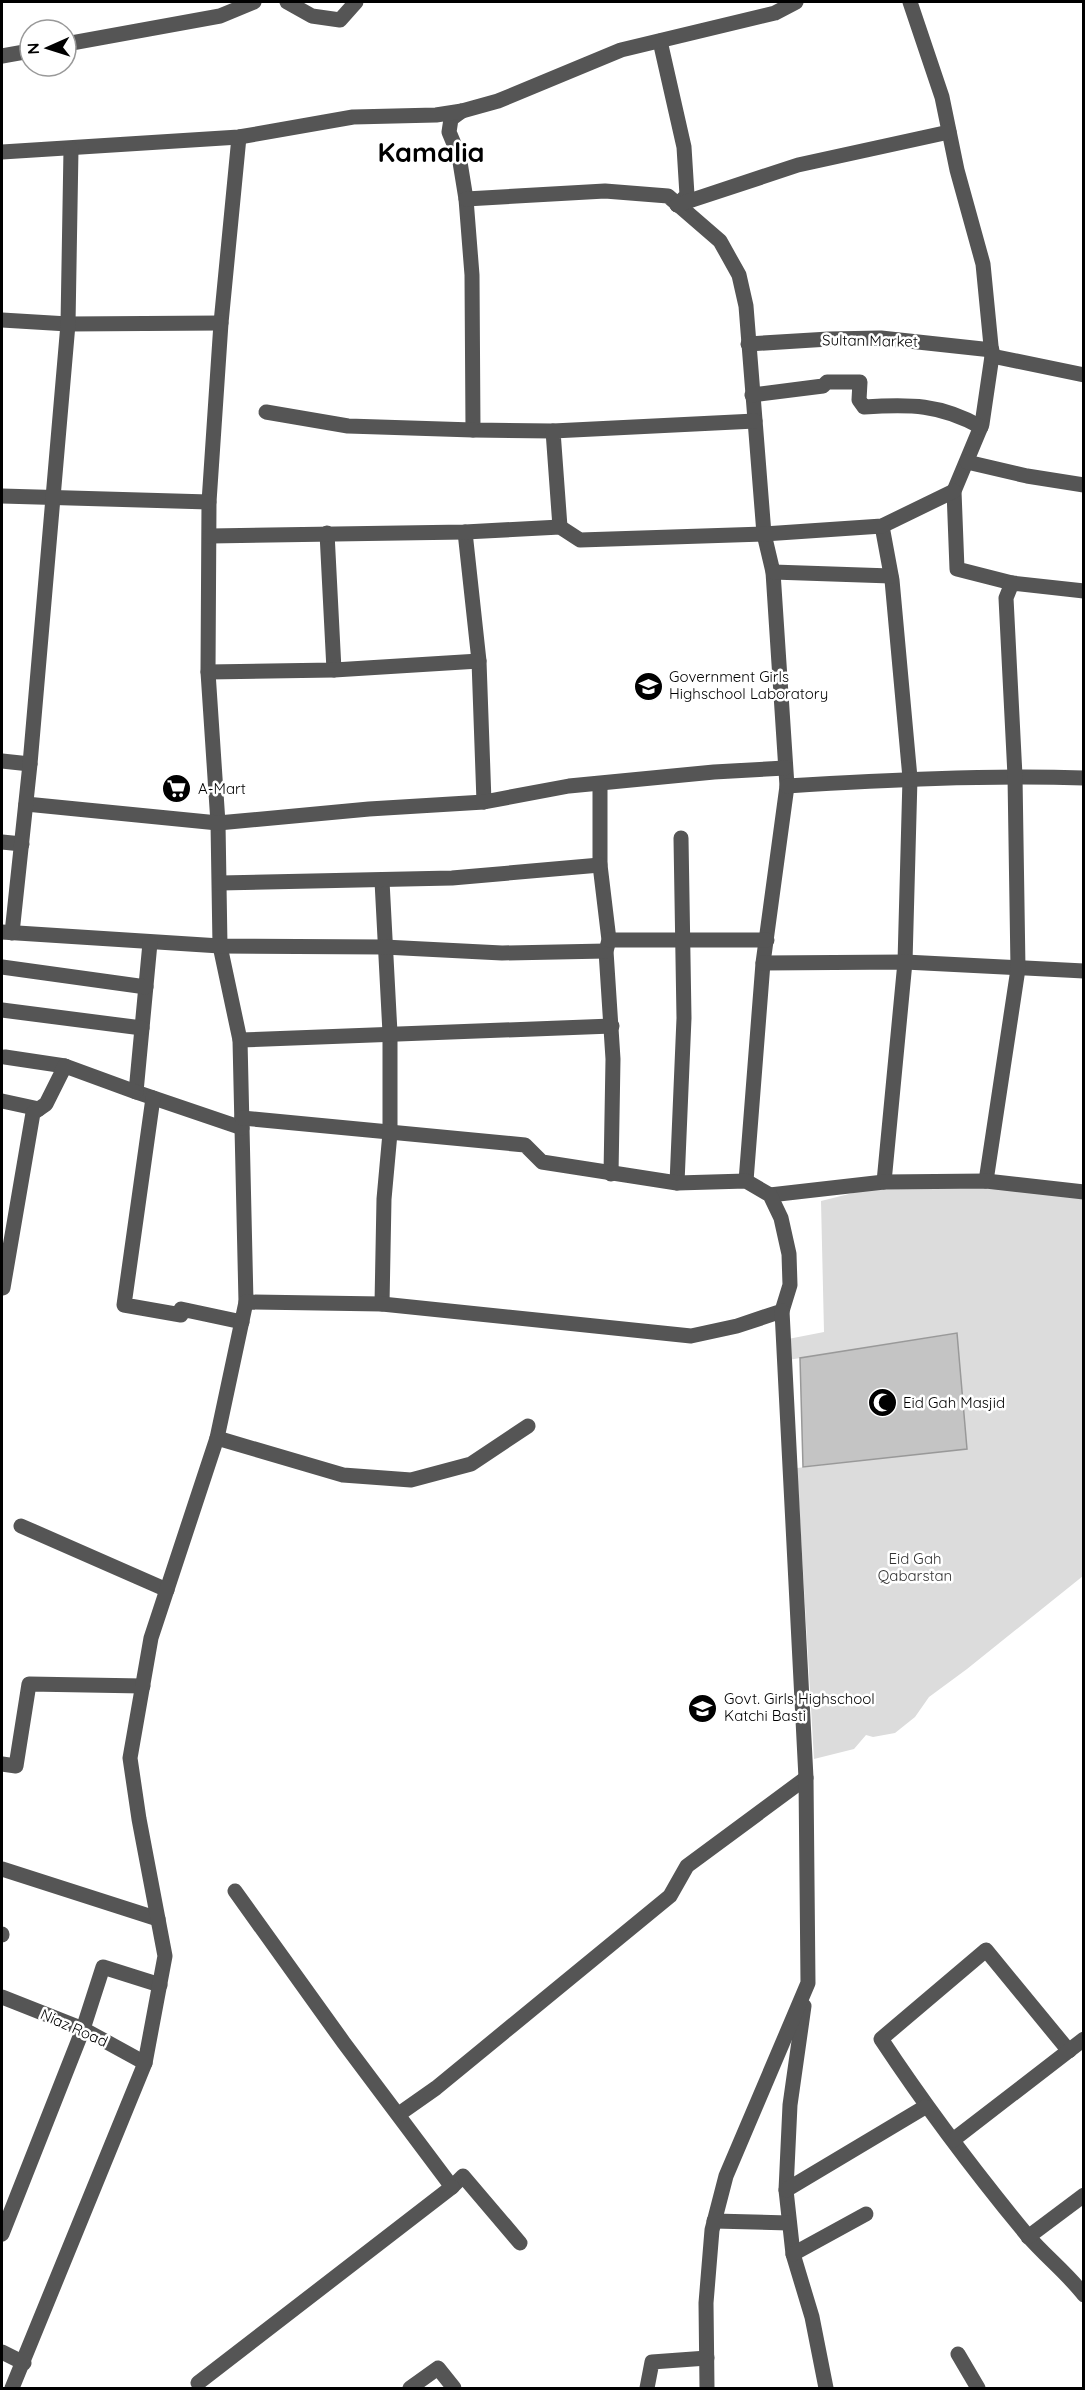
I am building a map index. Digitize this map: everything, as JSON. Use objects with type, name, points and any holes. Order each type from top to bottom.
[{"type":"street","points":[[78,42],[219,16],[254,2]]},
{"type":"street","points":[[286,2],[312,16],[340,20],[356,2]]},
{"type":"street","points":[[2,152],[239,137],[353,117],[436,115],[462,111],[498,101],[621,50],[775,13],[796,2]]},
{"type":"street","points":[[909,2],[942,98],[957,170],[983,264],[992,353],[981,427],[954,491],[957,569],[1012,583],[1083,591]]},
{"type":"street","points":[[660,41],[684,147],[687,195],[677,205]]},
{"type":"street","points":[[2,56],[18,53]]},
{"type":"street","points":[[462,111],[451,119],[449,132],[459,156],[466,199],[472,275],[473,430]]},
{"type":"street","points":[[677,205],[798,165],[949,132]]},
{"type":"street","points":[[12,2388],[145,2063],[165,1956],[130,1758],[151,1638],[217,1438],[246,1302],[240,1040],[220,946],[218,823],[208,672],[209,502],[221,323],[239,137]]},
{"type":"street","points":[[71,149],[68,324],[54,498],[22,844],[7,932],[220,946],[384,947],[502,953],[683,939],[767,940]]},
{"type":"street","points":[[466,199],[605,191],[668,196],[720,241],[739,275],[746,306],[764,534],[773,573],[787,786],[763,963],[746,1181]]},
{"type":"street","points":[[2,320],[68,324],[221,323]]},
{"type":"street","name":"Sultan Market","points":[[748,344],[881,338],[992,353],[1083,375]]},
{"type":"street","points":[[752,395],[823,386],[827,382],[860,382],[859,400],[864,407],[939,408],[981,427]]},
{"type":"street","points":[[266,412],[348,426],[473,430],[553,430],[755,421]]},
{"type":"street","points":[[553,430],[560,527]]},
{"type":"street","points":[[966,462],[1083,485]]},
{"type":"street","points":[[210,536],[465,532],[560,527],[580,540],[764,534],[882,526],[954,491]]},
{"type":"street","points":[[2,496],[209,502]]},
{"type":"street","points":[[882,526],[891,576],[910,778],[905,962],[884,1182]]},
{"type":"street","points":[[465,532],[479,661],[484,802]]},
{"type":"street","points":[[327,533],[334,670]]},
{"type":"street","points":[[773,573],[891,576]]},
{"type":"street","points":[[986,1181],[1018,969],[1015,776],[1006,598],[1012,583]]},
{"type":"street","points":[[208,672],[334,670],[479,661]]},
{"type":"street","points":[[2,761],[30,764]]},
{"type":"street","points":[[26,804],[218,823],[369,809],[484,802],[568,786],[714,772],[785,768]]},
{"type":"street","points":[[787,786],[910,778],[1015,776],[1083,778]]},
{"type":"street","points":[[600,784],[600,866],[608,945],[612,1026],[611,1174]]},
{"type":"street","points":[[677,1183],[684,1018],[681,838]]},
{"type":"street","points":[[2,842],[22,844]]},
{"type":"street","points":[[220,883],[382,881],[497,876],[600,866]]},
{"type":"street","points":[[382,881],[390,1033],[390,1133],[384,1199],[382,1304]]},
{"type":"street","points":[[136,1092],[150,943]]},
{"type":"street","points":[[763,963],[905,962],[1083,971]]},
{"type":"street","points":[[2,967],[146,987]]},
{"type":"street","points":[[2,1010],[142,1028]]},
{"type":"street","points":[[240,1040],[612,1026]]},
{"type":"street","points":[[5,1057],[64,1066],[153,1098],[242,1123],[525,1145],[542,1162],[677,1183],[746,1181],[770,1195],[781,1218],[789,1254],[790,1285],[782,1311],[806,1778],[808,1983],[790,2105],[786,2190],[793,2254],[812,2317],[826,2388]]},
{"type":"street","points":[[3,1288],[33,1113],[46,1104],[64,1066]]},
{"type":"street","points":[[153,1098],[124,1305],[181,1315],[181,1309],[242,1322]]},
{"type":"street","points":[[2,1101],[39,1109]]},
{"type":"street","points":[[770,1195],[884,1182],[986,1181],[1083,1192]]},
{"type":"street","points":[[246,1302],[382,1304],[691,1335],[737,1326],[782,1311]]},
{"type":"street","points":[[217,1438],[343,1475],[411,1480],[471,1464],[528,1426]]},
{"type":"street","points":[[21,1526],[167,1590]]},
{"type":"street","points":[[2,1764],[16,1767],[29,1684],[143,1686]]},
{"type":"street","points":[[399,2114],[436,2088],[670,1896],[687,1866],[806,1778]]},
{"type":"street","points":[[2,1869],[158,1919]]},
{"type":"street","points":[[235,1892],[452,2187]]},
{"type":"street","points":[[1069,2051],[986,1950],[881,2039],[925,2107],[1028,2237],[1072,2280],[1083,2295]]},
{"type":"street","points":[[2,2234],[84,2029],[103,1967],[160,1984]]},
{"type":"street","points":[[707,2388],[706,2303],[714,2221],[726,2176],[808,1983]]},
{"type":"street","name":"Niaz Road","points":[[2,1997],[84,2029],[145,2063]]},
{"type":"street","points":[[953,2140],[1083,2039]]},
{"type":"street","points":[[786,2190],[925,2107]]},
{"type":"street","points":[[198,2383],[452,2187],[463,2176],[520,2243]]},
{"type":"street","points":[[1028,2237],[1083,2195]]},
{"type":"street","points":[[793,2254],[866,2214]]},
{"type":"street","points":[[714,2221],[789,2223]]},
{"type":"street","points":[[2,2352],[24,2363]]},
{"type":"street","points":[[958,2354],[978,2388]]},
{"type":"street","points":[[647,2388],[652,2362],[707,2358]]},
{"type":"street","points":[[410,2388],[438,2368],[454,2388]]},
{"type":"green space","name":"Eid Gah Qabarstan","points":[[881,1186],[998,1188],[1083,1198],[1083,1576],[929,1697],[915,1717],[895,1733],[873,1737],[866,1735],[854,1749],[814,1759],[797,1468],[967,1448],[956,1333],[788,1360],[788,1339],[824,1332],[821,1201]]},
{"type":"building","name":"Eid Gah Masjid","points":[[957,1333],[967,1449],[803,1467],[800,1358]]},
{"type":"place","name":"Government Girls Highschool Laboratory","points":[[648,686]]},
{"type":"place","name":"A-Mart","points":[[177,789]]},
{"type":"place","name":"Eid Gah Masjid","points":[[882,1403]]},
{"type":"place","name":"Govt. Girls Highschool Katchi Basti","points":[[703,1708]]},
{"type":"district","name":"Kamalia","points":[[431,153]]}]
